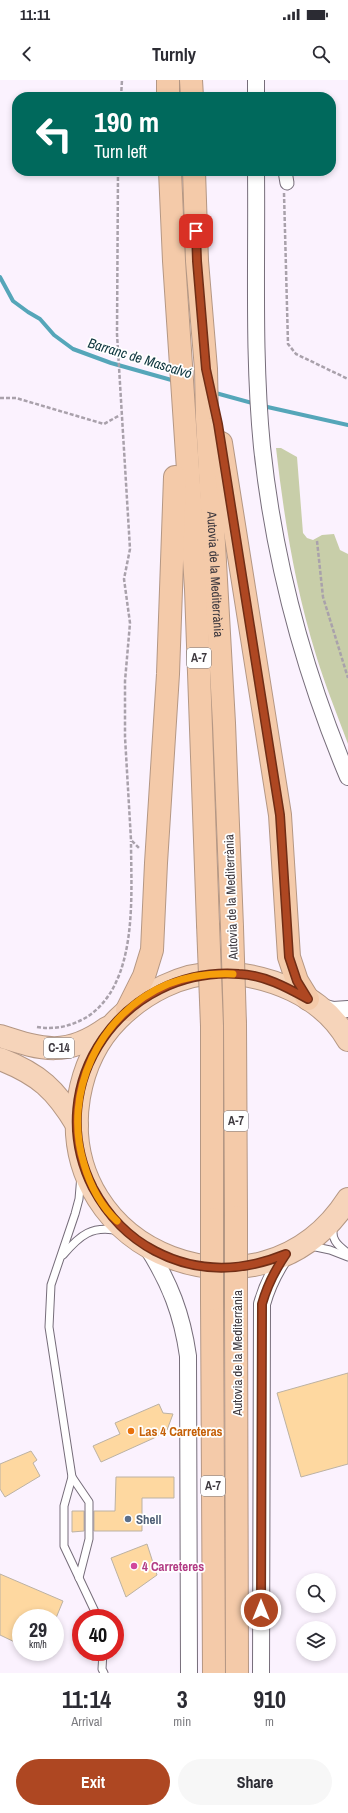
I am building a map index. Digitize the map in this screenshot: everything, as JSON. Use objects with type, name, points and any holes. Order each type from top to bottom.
[{"type":"highway","points":[[168,80],[168,92]]},
{"type":"highway","points":[[192,80],[192,92]]},
{"type":"highway","name":"Autovia de la Mediterrània","points":[[170,176],[180,352],[180,383],[196,596],[212,1026],[214,1673]]},
{"type":"highway","name":"Autovia de la Mediterrània","points":[[194,176],[197,261],[206,369],[213,422],[235,1024],[237,1673]]},
{"type":"highway","points":[[120,1017],[149,963],[152,950],[168,674],[175,501],[174,430],[180,383]]},
{"type":"highway","points":[[213,422],[280,815],[289,957],[297,981],[312,1002]]},
{"type":"highway","name":"C-14","points":[[0,1036],[30,1046],[56,1049],[77,1045],[101,1032],[146,996],[168,984],[191,977],[215,973],[240,974],[264,978],[287,987],[312,1002],[332,1020],[348,1040]]},
{"type":"highway","name":"C-14","points":[[120,1017],[99,1043],[86,1070],[78,1107],[77,1125],[81,1154],[88,1177],[99,1198],[112,1217],[129,1234],[147,1247],[185,1263],[212,1268],[246,1266],[266,1262],[292,1251],[312,1239],[343,1208]]},
{"type":"highway","name":"C-14","points":[[4,1063],[28,1071],[52,1089],[77,1125]]},
{"type":"street","points":[[256,80],[256,92]]},
{"type":"street","points":[[256,176],[257,369],[262,448],[278,553],[296,625],[327,727],[348,777]]},
{"type":"street","points":[[312,1002],[333,1010],[348,1009]]},
{"type":"street","points":[[147,1247],[162,1271],[172,1292],[182,1322],[188,1356],[189,1673]]},
{"type":"street","points":[[261,1673],[262,1304],[266,1289],[273,1275],[292,1251]]},
{"type":"lane","points":[[81,1154],[79,1199],[51,1286],[49,1327],[72,1477],[64,1506],[64,1546],[94,1609]]},
{"type":"lane","points":[[343,1208],[332,1235],[334,1242],[348,1253]]},
{"type":"lane","points":[[60,1258],[76,1239],[87,1233],[99,1229],[109,1229],[129,1234]]},
{"type":"lane","points":[[292,1251],[313,1246],[348,1257]]},
{"type":"lane","points":[[72,1477],[89,1502],[89,1539],[80,1578]]},
{"type":"lane","points":[[102,1661],[102,1669],[104,1673]]},
{"type":"path","points":[[121,92],[122,80]]},
{"type":"path","points":[[35,1027],[46,1029],[66,1026],[79,1022],[93,1013],[107,998],[119,977],[129,933],[131,840],[125,737],[125,681],[130,623],[124,579],[130,549],[120,415],[117,334],[118,176]]},
{"type":"path","points":[[285,181],[288,344],[296,354],[348,379]]},
{"type":"path","points":[[0,398],[16,398],[104,424],[120,415]]},
{"type":"path","points":[[317,540],[322,576],[323,597],[348,678]]},
{"type":"path","points":[[131,840],[156,863]]},
{"type":"green space","points":[[276,448],[281,448],[297,457],[303,533],[307,538],[313,540],[322,535],[334,534],[340,550],[348,554],[348,744],[327,688],[302,604],[291,552]]},
{"type":"building","points":[[348,1373],[348,1464],[301,1477],[277,1393]]},
{"type":"building","points":[[159,1404],[163,1413],[173,1414],[167,1430],[154,1438],[101,1462],[93,1446],[120,1434],[115,1423]]},
{"type":"building","points":[[31,1451],[37,1460],[33,1463],[40,1476],[5,1497],[0,1489],[0,1464]]},
{"type":"building","points":[[116,1477],[174,1477],[174,1498],[142,1498],[142,1531],[94,1531],[94,1511],[115,1511]]},
{"type":"building","points":[[72,1511],[84,1511],[84,1531],[72,1532]]},
{"type":"building","points":[[147,1544],[157,1575],[126,1597],[111,1558]]},
{"type":"building","points":[[0,1574],[63,1601],[60,1609],[12,1609],[12,1641],[0,1635]]},
{"type":"waterway","name":"Barranc de Mascalvó","points":[[0,277],[13,301],[40,319],[54,335],[73,349],[111,363],[175,381]]},
{"type":"waterway","name":"Barranc de Mascalvó","points":[[212,392],[256,404]]},
{"type":"waterway","name":"Barranc de Mascalvó","points":[[263,406],[348,425]]},
{"type":"slow traffic","points":[[117,1221],[112,1217],[99,1198],[88,1177],[81,1154],[78,1136],[78,1107],[81,1088],[86,1070],[93,1054],[114,1023],[127,1010],[146,996],[168,984],[191,977],[215,973],[233,974]]},
{"type":"place","name":"Las 4 Carreteras","points":[[131,1431]]},
{"type":"place","name":"Shell","points":[[128,1519]]},
{"type":"place","name":"4 Carreteres","points":[[134,1566]]},
{"type":"route","points":[[196,231],[206,369],[218,424],[280,815],[289,957],[297,981],[308,999],[287,987],[264,978],[240,974],[215,973],[191,977],[168,984],[146,996],[127,1010],[114,1023],[93,1054],[86,1070],[81,1088],[77,1125],[81,1154],[88,1177],[99,1198],[112,1217],[129,1234],[147,1247],[185,1263],[216,1268],[246,1266],[266,1262],[286,1254],[266,1289],[262,1304],[261,1610]]}]
